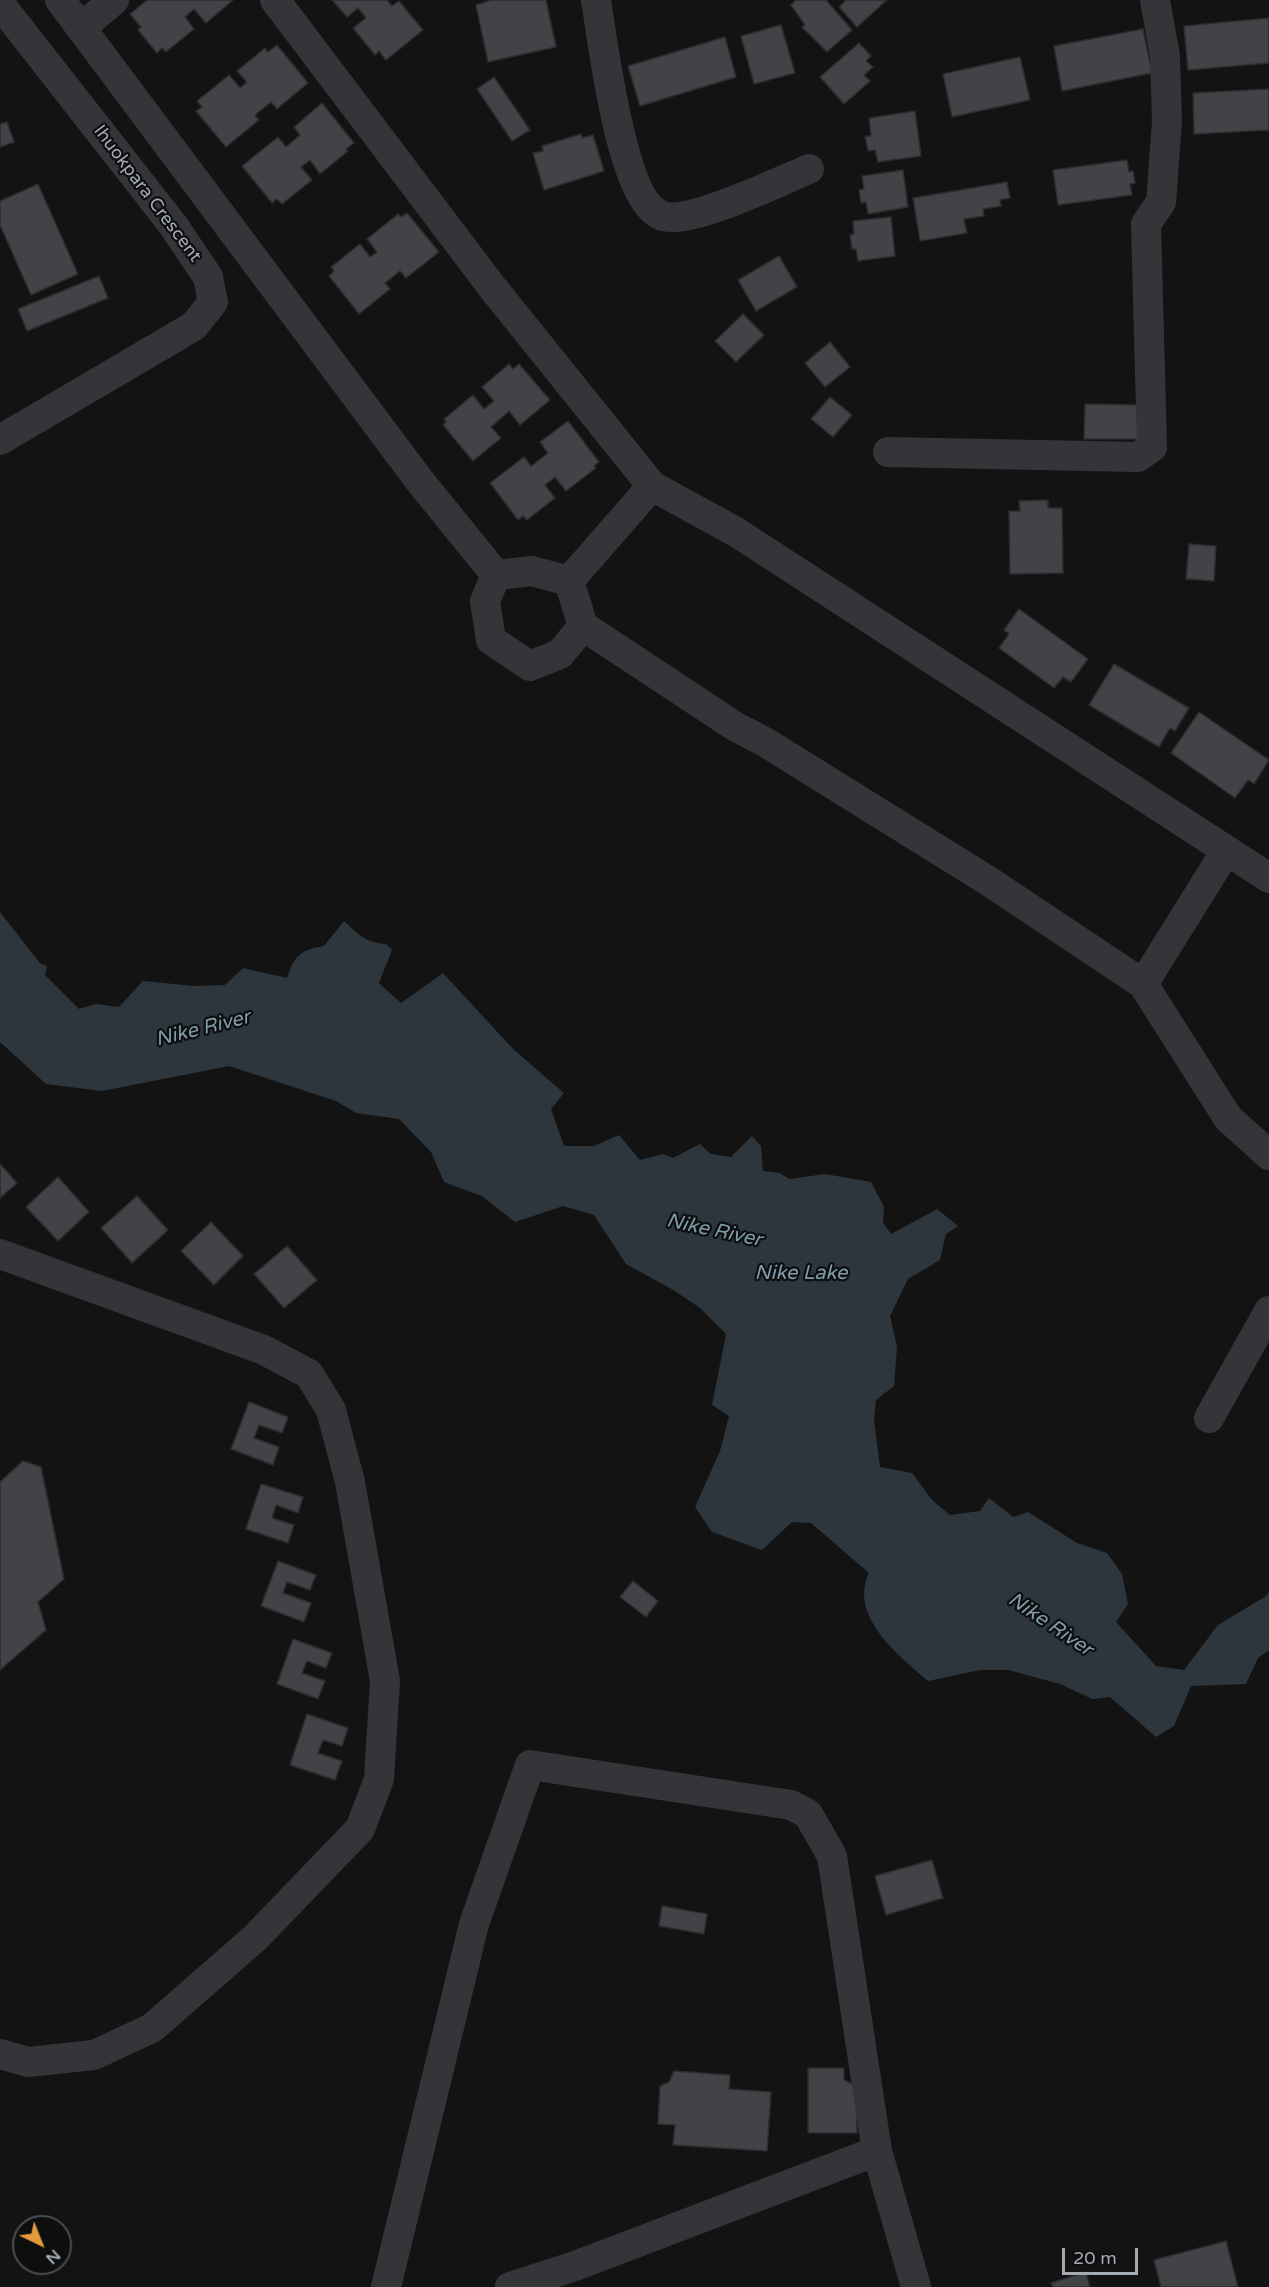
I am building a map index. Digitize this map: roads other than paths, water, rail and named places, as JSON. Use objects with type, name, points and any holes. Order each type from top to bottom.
[{"type":"street","points":[[60,0],[419,480],[496,575]]},
{"type":"street","points":[[81,28],[114,0]]},
{"type":"street","points":[[275,0],[492,287],[652,486],[735,532],[1269,878]]},
{"type":"street","points":[[596,0],[608,74],[628,171],[650,210],[664,217],[689,214],[729,202],[809,169]]},
{"type":"street","points":[[888,452],[1138,457],[1152,447],[1146,224],[1161,202],[1167,122],[1165,56],[1155,0]]},
{"type":"street","name":"Ihuokpara Crescent","points":[[0,4],[173,225],[208,277],[213,302],[194,326],[0,440]]},
{"type":"street","points":[[569,581],[652,486]]},
{"type":"street","points":[[496,575],[532,571],[569,581]]},
{"type":"street","points":[[496,575],[485,601],[491,640],[530,666],[560,654],[583,626]]},
{"type":"street","points":[[569,581],[583,626],[736,727],[765,741],[990,882],[1143,984],[1228,1118],[1269,1155]]},
{"type":"street","points":[[1143,984],[1226,851]]},
{"type":"street","points":[[0,1254],[264,1350],[309,1374],[332,1410],[350,1482],[385,1681],[379,1779],[360,1829],[255,1938],[152,2028],[94,2055],[28,2062],[0,2054]]},
{"type":"street","points":[[1209,1418],[1269,1311]]},
{"type":"street","points":[[386,2287],[474,1924],[530,1765],[791,1805],[808,1814],[832,1856],[877,2151],[916,2287]]},
{"type":"street","points":[[510,2287],[575,2266],[877,2151]]},
{"type":"water","name":"Nike Lake","points":[[0,912],[40,963],[47,966],[45,975],[79,1009],[96,1004],[119,1007],[143,981],[194,986],[225,985],[243,968],[287,978],[300,955],[309,949],[324,946],[344,921],[363,937],[373,942],[386,944],[392,950],[379,983],[401,1003],[443,973],[513,1049],[564,1093],[551,1109],[564,1146],[594,1146],[619,1135],[640,1160],[663,1154],[673,1158],[700,1144],[711,1154],[731,1157],[752,1136],[761,1146],[763,1171],[779,1173],[790,1179],[825,1174],[871,1182],[884,1207],[883,1223],[891,1234],[937,1209],[958,1226],[946,1234],[940,1260],[908,1279],[890,1316],[897,1347],[894,1386],[876,1400],[874,1420],[880,1467],[912,1473],[932,1500],[950,1515],[980,1511],[989,1498],[1013,1517],[1028,1512],[1077,1543],[1107,1553],[1122,1574],[1128,1604],[1116,1622],[1156,1666],[1184,1670],[1218,1625],[1269,1592],[1269,1650],[1258,1658],[1246,1684],[1191,1686],[1174,1726],[1156,1737],[1110,1697],[1092,1699],[1060,1684],[1008,1670],[980,1670],[928,1681],[891,1647],[871,1619],[865,1604],[864,1589],[869,1573],[811,1523],[792,1522],[762,1550],[712,1532],[695,1507],[720,1451],[729,1416],[712,1405],[726,1334],[700,1308],[675,1291],[626,1264],[594,1215],[563,1206],[515,1222],[482,1196],[444,1182],[431,1152],[399,1119],[356,1113],[336,1101],[229,1066],[102,1091],[46,1084],[0,1042]]},
{"type":"water label","name":"Nike River","points":[[203,1029]]},
{"type":"water label","name":"Nike River","points":[[714,1231]]},
{"type":"water label","name":"Nike River","points":[[1050,1625]]}]
